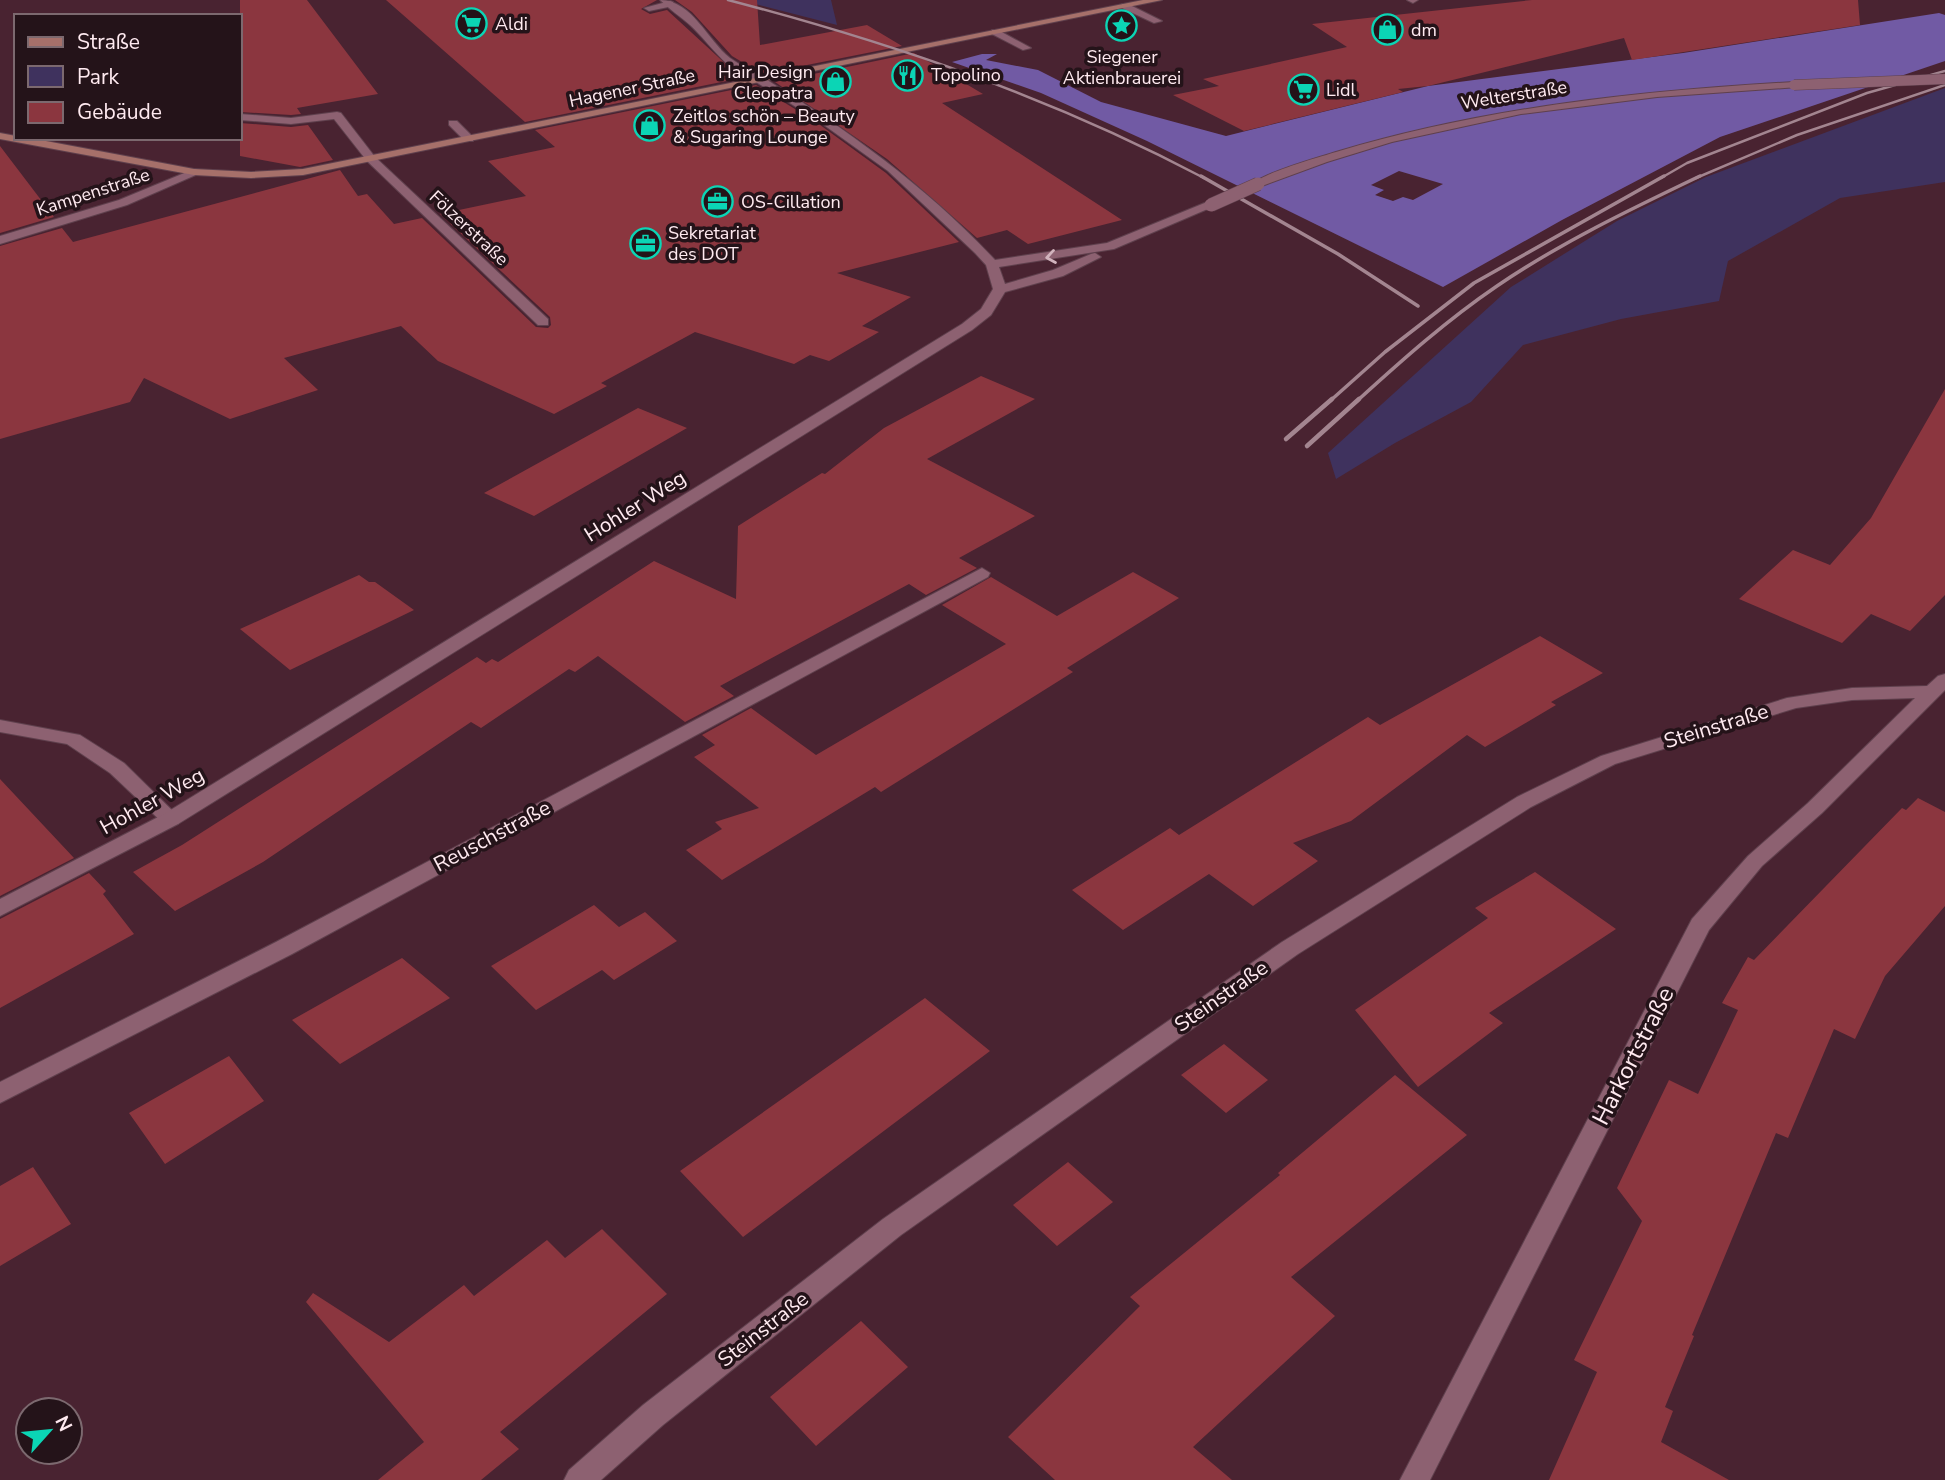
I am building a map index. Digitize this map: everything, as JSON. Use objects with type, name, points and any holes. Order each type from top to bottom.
[{"type":"main road","name":"Hagener Straße","points":[[27,140],[194,172],[303,172],[1157,0]]},
{"type":"street","points":[[649,8],[667,2],[696,25],[725,59],[821,118],[892,169],[992,264],[1000,289]]},
{"type":"street","points":[[995,32],[1026,48]]},
{"type":"street","name":"Welterstraße","points":[[1000,289],[1058,272],[1258,184],[1361,147],[1468,120],[1619,97],[1794,85],[1945,79]]},
{"type":"street","name":"Fölzerstraße","points":[[242,117],[290,121],[337,115],[371,159],[544,322]]},
{"type":"street","points":[[453,123],[468,139]]},
{"type":"street","name":"Kampenstraße","points":[[0,240],[137,198],[194,172]]},
{"type":"street","name":"Welterstraße","points":[[992,264],[1110,247]]},
{"type":"street","name":"Hohler Weg","points":[[0,908],[171,819],[960,331],[986,312],[1000,289]]},
{"type":"street","name":"Reuschstraße","points":[[0,1093],[297,942],[982,573]]},
{"type":"street","name":"Steinstraße","points":[[579,1480],[653,1415],[892,1227],[1290,948],[1524,802],[1608,760],[1794,702],[1939,686]]},
{"type":"street","name":"Harkortstraße","points":[[1415,1480],[1700,925],[1755,861],[1815,808],[1939,686]]},
{"type":"street","points":[[0,726],[73,739],[117,768],[171,819]]},
{"type":"lane","points":[[1125,6],[1157,21]]},
{"type":"green space","points":[[740,0],[831,0],[837,25]]},
{"type":"green space","points":[[1945,88],[1945,182],[1840,198],[1728,261],[1719,301],[1621,319],[1523,345],[1471,402],[1336,479],[1328,453],[1511,287],[1617,221],[1706,177]]},
{"type":"shaded area","points":[[1939,13],[1945,15],[1945,61],[1720,137],[1562,220],[1443,287],[1147,141],[1041,93],[952,62],[982,54],[997,54],[986,60],[1038,70],[1101,102],[1226,136],[1428,86],[1683,53]],"holes":[[[1399,171],[1443,184],[1413,200],[1403,197],[1393,201],[1375,195],[1384,190],[1371,185]]]},
{"type":"building","points":[[240,0],[307,0],[378,94],[297,108],[301,114],[242,112]]},
{"type":"building","points":[[386,0],[657,0],[641,9],[650,14],[667,10],[741,78],[525,122]]},
{"type":"building","points":[[675,0],[757,0],[760,45],[867,25],[902,46],[762,74],[732,56],[692,12]]},
{"type":"building","points":[[1532,0],[1858,0],[1860,25],[1632,60],[1624,38],[1428,86],[1398,89],[1403,92],[1244,131],[1173,95],[1219,86],[1203,79],[1347,47],[1312,24]]},
{"type":"building","points":[[914,53],[983,94],[942,103],[1122,220],[1028,244],[1007,230],[977,238],[887,159],[775,82]]},
{"type":"building","points":[[756,85],[816,122],[886,173],[959,242],[837,273],[911,297],[862,326],[879,332],[829,361],[810,355],[794,364],[695,332],[601,383],[607,386],[554,414],[438,361],[401,326],[284,358],[318,390],[230,419],[144,378],[130,402],[0,439],[0,246],[62,228],[73,242],[340,170],[358,196],[367,194],[394,224],[422,218],[536,327],[548,328],[551,325],[550,317],[440,214],[526,196],[488,161],[555,147],[535,130]]},
{"type":"building","points":[[242,123],[291,127],[308,125],[333,160],[300,167],[240,156]]},
{"type":"building","points":[[0,146],[54,217],[0,233]]},
{"type":"building","points":[[981,376],[1035,399],[927,459],[1035,516],[959,558],[977,568],[926,595],[909,584],[720,686],[734,696],[685,722],[598,656],[575,672],[569,669],[481,728],[471,722],[263,862],[175,911],[133,872],[182,845],[477,657],[486,663],[492,659],[498,662],[654,561],[736,599],[738,526],[822,473],[825,474],[884,428]]},
{"type":"building","points":[[1945,389],[1945,595],[1910,631],[1871,614],[1842,643],[1739,599],[1793,550],[1830,565],[1871,518]]},
{"type":"building","points":[[638,408],[687,428],[534,516],[484,493]]},
{"type":"building","points":[[1133,572],[1179,598],[1067,668],[1073,672],[881,792],[875,787],[722,880],[686,850],[722,829],[715,822],[759,808],[694,757],[715,745],[702,735],[751,708],[816,755],[1006,644],[942,605],[991,577],[1057,616]]},
{"type":"building","points":[[359,575],[369,582],[375,582],[414,610],[290,670],[240,629]]},
{"type":"building","points":[[1540,636],[1603,673],[1551,702],[1556,705],[1485,747],[1467,735],[1351,821],[1293,843],[1318,861],[1253,906],[1209,874],[1123,930],[1072,890],[1170,828],[1179,835],[1368,717],[1380,725]]},
{"type":"building","points":[[0,779],[74,858],[0,896]]},
{"type":"building","points":[[1918,798],[1945,812],[1945,906],[1885,976],[1855,1039],[1834,1029],[1788,1138],[1776,1133],[1665,1407],[1673,1411],[1661,1442],[1729,1480],[1549,1480],[1597,1372],[1574,1360],[1642,1221],[1617,1188],[1669,1080],[1698,1094],[1738,1010],[1722,1003],[1748,957],[1754,960],[1902,808],[1906,810]]},
{"type":"building","points":[[1535,872],[1616,929],[1489,1013],[1503,1023],[1418,1087],[1355,1010],[1488,918],[1475,908]]},
{"type":"building","points":[[89,873],[106,891],[103,894],[134,934],[0,1008],[0,919]]},
{"type":"building","points":[[594,905],[619,927],[645,912],[677,941],[614,980],[602,970],[536,1010],[491,966]]},
{"type":"building","points":[[402,958],[450,998],[340,1064],[292,1020]]},
{"type":"building","points":[[925,998],[990,1051],[743,1237],[680,1171]]},
{"type":"building","points":[[1224,1044],[1268,1080],[1226,1113],[1181,1075]]},
{"type":"building","points":[[229,1056],[264,1101],[165,1164],[129,1113]]},
{"type":"building","points":[[1395,1075],[1467,1135],[1291,1277],[1335,1316],[1193,1447],[1232,1480],[1055,1480],[1008,1437],[1140,1306],[1130,1297],[1280,1175],[1278,1173]]},
{"type":"building","points":[[1068,1162],[1113,1202],[1057,1246],[1013,1205]]},
{"type":"building","points":[[33,1167],[71,1224],[0,1266],[0,1186]]},
{"type":"building","points":[[602,1229],[667,1294],[500,1432],[519,1449],[481,1480],[378,1480],[424,1442],[306,1302],[313,1293],[389,1342],[464,1285],[474,1296],[547,1240],[565,1258]]},
{"type":"building","points":[[861,1321],[908,1367],[816,1446],[770,1397]]},
{"type":"railway","points":[[728,0],[851,35],[971,75],[1089,122],[1204,178]]},
{"type":"railway","points":[[1661,178],[1687,163],[1867,93],[1945,71]]},
{"type":"railway","points":[[1696,178],[1797,135],[1945,85]]},
{"type":"railway","points":[[1201,176],[1338,254],[1418,306]]},
{"type":"railway","points":[[1330,401],[1385,352],[1474,283],[1664,176]]},
{"type":"railway","points":[[1357,401],[1478,299],[1521,270],[1622,214],[1700,176]]},
{"type":"railway","points":[[1286,439],[1332,399]]},
{"type":"railway","points":[[1307,446],[1359,399]]},
{"type":"place","name":"Aldi","points":[[472,24]]},
{"type":"place","name":"Siegener Aktienbrauerei","points":[[1122,26]]},
{"type":"place","name":"dm","points":[[1388,30]]},
{"type":"place","name":"Topolino","points":[[908,75]]},
{"type":"place","name":"Hair Design Cleopatra","points":[[836,82]]},
{"type":"place","name":"Lidl","points":[[1303,90]]},
{"type":"place","name":"Zeitlos schön – Beauty & Sugaring Lounge","points":[[650,126]]},
{"type":"place","name":"OS-Cillation","points":[[718,202]]},
{"type":"place","name":"Sekretariat des DOT","points":[[645,243]]}]
